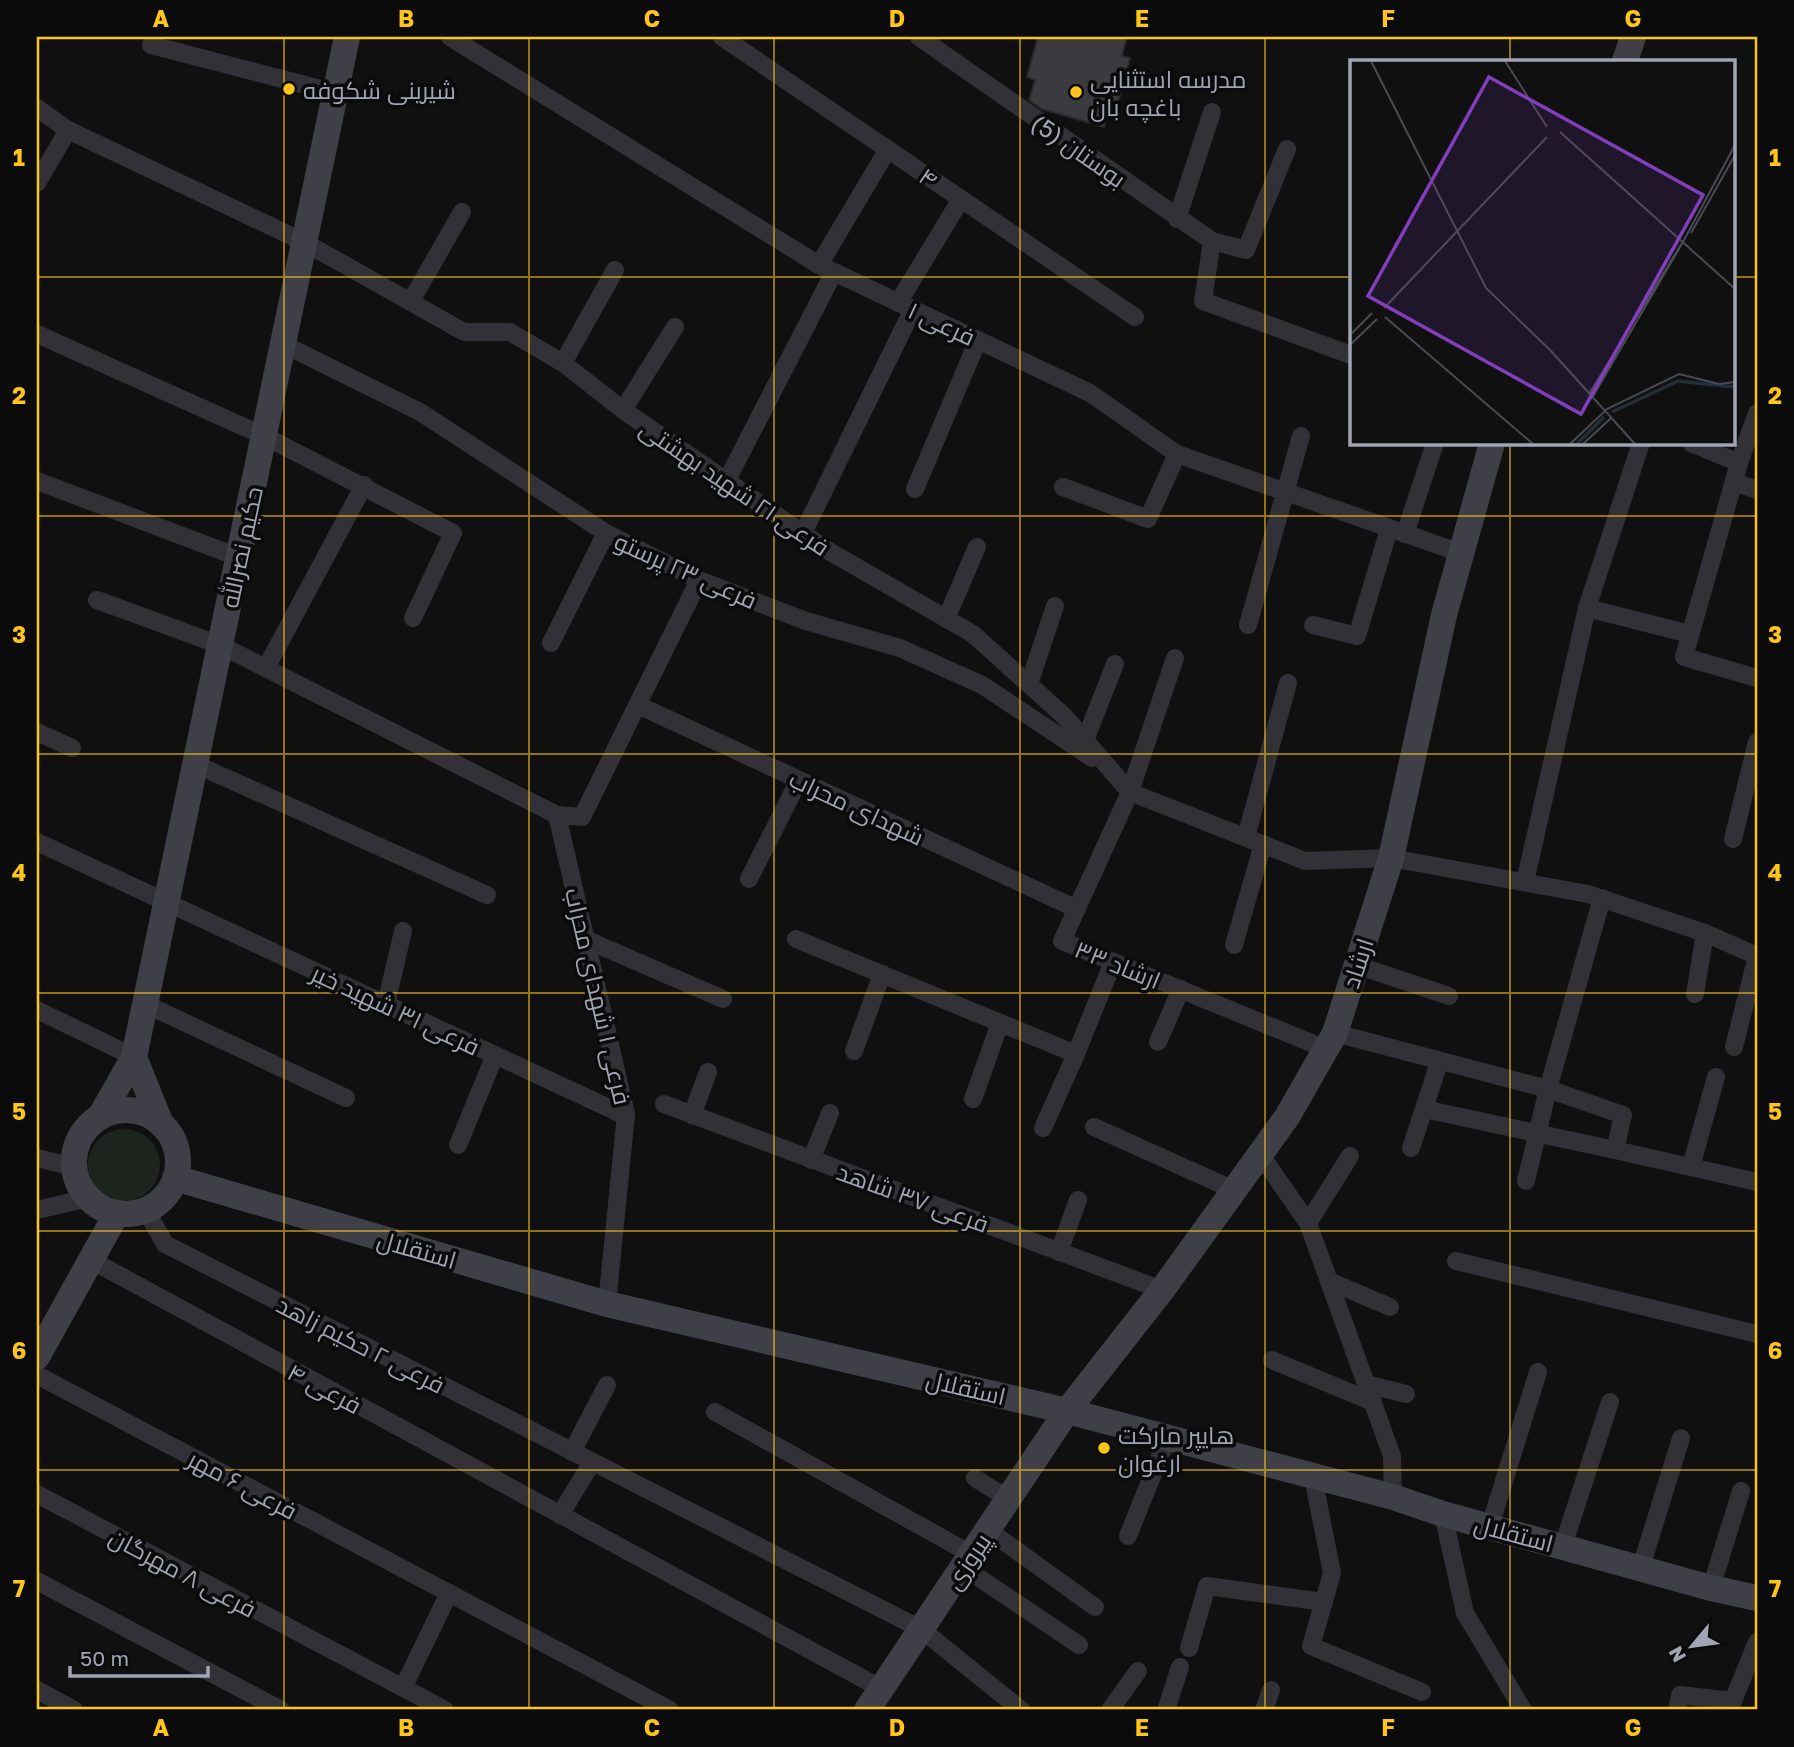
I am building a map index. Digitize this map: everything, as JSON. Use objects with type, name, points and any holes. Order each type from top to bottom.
[{"type":"main road","name":"حکیم نصرالله","points":[[100,1116],[134,1057],[347,37]]},
{"type":"main road","points":[[1625,60],[1633,37]]},
{"type":"main road","name":"ارشاد","points":[[1067,1411],[1162,1290],[1287,1117],[1330,1041],[1391,858],[1444,614],[1492,444]]},
{"type":"main road","points":[[134,1057],[161,1124],[176,1149],[175,1178],[159,1202],[146,1210],[117,1213],[102,1208],[88,1198],[79,1184],[74,1167],[79,1138],[100,1116],[125,1110],[150,1116],[161,1124]]},
{"type":"main road","name":"استقلال","points":[[175,1178],[607,1304],[1067,1411],[1393,1497],[1443,1514],[1711,1588],[1757,1598]]},
{"type":"main road","points":[[37,1357],[43,1330],[90,1261],[117,1213]]},
{"type":"main road","name":"پیروزی","points":[[874,1700],[1067,1411]]},
{"type":"street","name":"فرعی ۱","points":[[450,37],[827,268],[1090,393],[1177,454],[1461,553]]},
{"type":"street","name":"۴","points":[[722,37],[1135,317]]},
{"type":"street","name":"بوستان (5)","points":[[919,37],[1212,241],[1246,250],[1287,149]]},
{"type":"street","points":[[151,45],[336,93]]},
{"type":"street","name":"فرعی ۲۱ شهید بهشتی","points":[[37,108],[68,130],[304,242],[464,332],[510,332],[563,363],[623,410],[803,534],[973,634],[1064,716],[1083,746],[1130,792]]},
{"type":"street","points":[[1177,219],[1212,112]]},
{"type":"street","points":[[37,183],[68,130]]},
{"type":"street","points":[[726,482],[827,268],[888,149]]},
{"type":"street","points":[[803,534],[905,306],[961,199]]},
{"type":"street","points":[[411,301],[462,212]]},
{"type":"street","points":[[1212,241],[1203,301],[1350,355]]},
{"type":"street","points":[[563,363],[615,270]]},
{"type":"street","points":[[623,410],[675,327]]},
{"type":"street","points":[[37,334],[264,436],[365,485],[453,533],[413,618]]},
{"type":"street","points":[[915,489],[978,340]]},
{"type":"street","name":"فرعی ۲۳ پرستو","points":[[283,344],[420,412],[606,533],[699,580],[806,621],[900,648],[971,680],[1083,746]]},
{"type":"street","points":[[1756,421],[1739,463],[1684,657],[1757,678]]},
{"type":"street","points":[[1248,625],[1301,436]]},
{"type":"street","points":[[1313,625],[1357,636],[1435,444]]},
{"type":"street","points":[[1525,882],[1587,608],[1641,444]]},
{"type":"street","points":[[1694,444],[1739,463]]},
{"type":"street","points":[[1063,487],[1148,519],[1177,454]]},
{"type":"street","points":[[37,481],[238,557]]},
{"type":"street","points":[[1734,482],[1757,490]]},
{"type":"street","points":[[266,668],[365,485]]},
{"type":"street","points":[[551,643],[606,533]]},
{"type":"street","points":[[946,619],[977,547]]},
{"type":"street","points":[[97,600],[220,645],[557,815],[582,817],[699,580]]},
{"type":"street","points":[[1028,684],[1055,606]]},
{"type":"street","points":[[1587,608],[1690,634]]},
{"type":"street","name":"ارشاد ۳۳","points":[[1175,658],[1130,792],[1062,941],[1181,989],[1330,1041],[1548,1089],[1623,1115],[1615,1150]]},
{"type":"street","points":[[1083,746],[1115,664]]},
{"type":"street","points":[[1234,945],[1288,683]]},
{"type":"street","name":"شهدای محراب","points":[[638,705],[1077,909]]},
{"type":"street","points":[[37,732],[72,748]]},
{"type":"street","points":[[1734,839],[1757,742]]},
{"type":"street","points":[[195,764],[487,895]]},
{"type":"street","points":[[749,878],[799,780]]},
{"type":"street","points":[[1130,792],[1306,861],[1391,858],[1525,882],[1602,898],[1705,933],[1757,956],[1734,1047]]},
{"type":"street","name":"فرعی ۱ شهدای محراب","points":[[557,815],[626,1116],[607,1304]]},
{"type":"street","name":"فرعی ۳۱ شهید خیر","points":[[37,842],[626,1116]]},
{"type":"street","points":[[1526,1181],[1548,1089],[1602,898]]},
{"type":"street","points":[[386,1004],[403,930]]},
{"type":"street","points":[[1695,994],[1705,933]]},
{"type":"street","points":[[796,939],[1076,1054]]},
{"type":"street","points":[[587,940],[723,999]]},
{"type":"street","points":[[1043,1128],[1113,962]]},
{"type":"street","points":[[1356,965],[1449,996]]},
{"type":"street","points":[[854,1051],[882,974]]},
{"type":"street","points":[[1158,1041],[1181,989]]},
{"type":"street","points":[[145,1004],[346,1098]]},
{"type":"street","points":[[37,1010],[134,1057]]},
{"type":"street","points":[[973,1099],[1000,1023]]},
{"type":"street","points":[[458,1145],[495,1055]]},
{"type":"street","points":[[1411,1148],[1439,1063]]},
{"type":"street","points":[[692,1115],[708,1072]]},
{"type":"street","points":[[1691,1167],[1716,1077]]},
{"type":"street","name":"فرعی ۳۷ شاهد","points":[[664,1104],[1162,1290]]},
{"type":"street","points":[[1424,1109],[1539,1132],[1757,1182]]},
{"type":"street","points":[[811,1160],[830,1113]]},
{"type":"street","points":[[1094,1127],[1234,1190]]},
{"type":"street","points":[[1260,1154],[1308,1223],[1392,1456],[1393,1497]]},
{"type":"street","points":[[1308,1223],[1350,1156]]},
{"type":"street","points":[[37,1158],[74,1167]]},
{"type":"street","points":[[37,1210],[88,1198]]},
{"type":"street","points":[[1059,1252],[1078,1200]]},
{"type":"street","name":"فرعی ۲ حکیم زاهد","points":[[146,1210],[165,1244],[921,1629],[1021,1710]]},
{"type":"street","name":"فرعی ۴","points":[[90,1261],[560,1515],[874,1700]]},
{"type":"street","points":[[1455,1261],[1757,1334]]},
{"type":"street","points":[[1329,1281],[1390,1307]]},
{"type":"street","points":[[1272,1360],[1373,1402]]},
{"type":"street","points":[[1490,1526],[1538,1372]]},
{"type":"street","name":"فرعی ۶ مهر","points":[[37,1376],[670,1710]]},
{"type":"street","points":[[1366,1384],[1406,1394]]},
{"type":"street","points":[[572,1452],[607,1385]]},
{"type":"street","points":[[1563,1546],[1610,1402]]},
{"type":"street","points":[[715,1412],[967,1561],[1079,1645]]},
{"type":"street","points":[[1641,1567],[1681,1438]]},
{"type":"street","points":[[1128,1536],[1167,1439]]},
{"type":"street","points":[[560,1515],[592,1462]]},
{"type":"street","points":[[1313,1476],[1332,1573],[1311,1646],[1422,1692]]},
{"type":"street","points":[[975,1478],[1008,1499]]},
{"type":"street","points":[[1711,1588],[1741,1491]]},
{"type":"street","name":"فرعی ۸ مهرگان","points":[[37,1494],[445,1710]]},
{"type":"street","points":[[1443,1514],[1465,1613],[1523,1710]]},
{"type":"street","points":[[988,1530],[1096,1607]]},
{"type":"street","points":[[37,1581],[281,1710]]},
{"type":"street","points":[[1189,1648],[1207,1586],[1324,1602]]},
{"type":"street","points":[[403,1688],[449,1593]]},
{"type":"street","points":[[1677,1710],[1681,1695],[1733,1701],[1757,1642]]},
{"type":"street","points":[[1166,1710],[1180,1667]]},
{"type":"street","points":[[1110,1710],[1138,1671]]},
{"type":"street","points":[[37,1690],[74,1710]]},
{"type":"street","points":[[1264,1710],[1270,1690]]},
{"type":"shaded area","points":[[124,1129],[144,1135],[154,1145],[160,1165],[154,1185],[144,1195],[124,1201],[104,1195],[94,1185],[88,1165],[94,1145],[104,1135]]},
{"type":"building","name":"مدرسه استثنایی باغچه بان","points":[[1038,37],[1127,37],[1122,56],[1130,58],[1115,113],[1108,111],[1104,127],[1042,109],[1029,100],[1035,80],[1027,77]]},
{"type":"place","name":"شیرینی شکوفه","points":[[289,89]]},
{"type":"place","name":"مدرسه استثنایی باغچه بان","points":[[1076,92]]},
{"type":"place","name":"هایپر مارکت ارغوان","points":[[1104,1448]]}]
